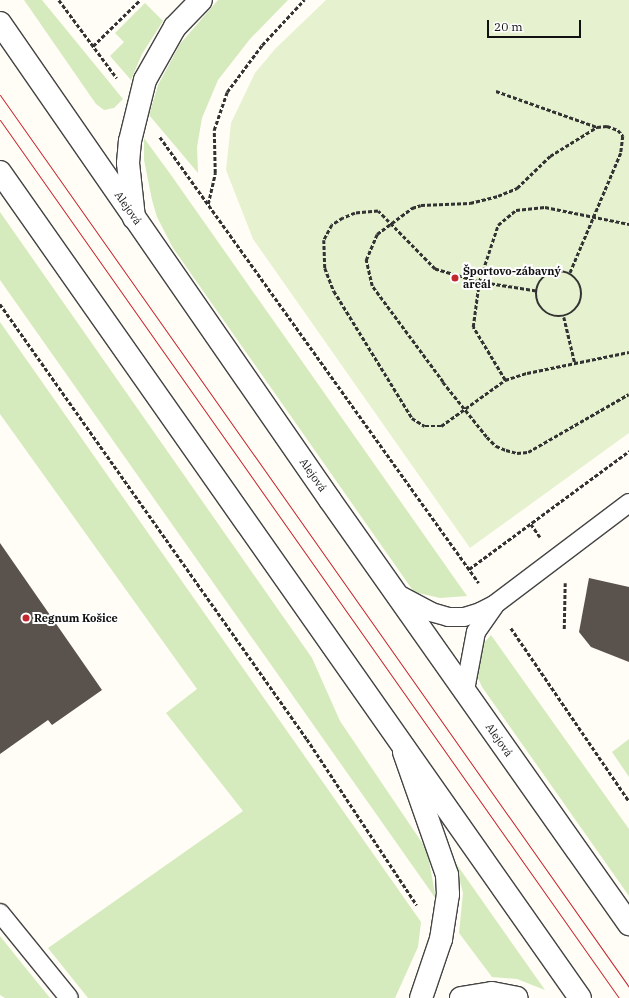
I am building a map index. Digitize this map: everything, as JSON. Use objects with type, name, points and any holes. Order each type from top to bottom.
[{"type":"street","points":[[134,218],[128,163],[137,105],[144,80],[158,52],[174,27],[201,0]]},
{"type":"street","name":"Alejová","points":[[0,23],[134,218],[629,924]]},
{"type":"street","points":[[0,172],[580,998]]},
{"type":"street","points":[[401,744],[446,876],[448,894],[441,939],[421,998]]},
{"type":"street","points":[[461,998],[492,993],[517,998]]},
{"type":"lane","points":[[396,593],[432,612],[456,618],[494,605],[629,503]]},
{"type":"lane","points":[[465,690],[476,632],[494,605]]},
{"type":"lane","points":[[0,913],[69,998]]},
{"type":"path","points":[[59,0],[137,105],[469,569],[629,801]]},
{"type":"path","points":[[92,46],[140,0]]},
{"type":"path","points":[[208,204],[215,173],[214,130],[227,92],[262,45],[304,0]]},
{"type":"path","points":[[496,91],[597,127],[607,126],[618,130],[623,136],[623,144],[592,216],[570,273]]},
{"type":"path","points":[[597,127],[550,156],[517,188],[498,196],[470,202],[421,205],[412,208],[377,234],[368,251],[366,260],[372,286],[443,382],[496,446],[517,453],[528,452],[629,394]]},
{"type":"path","points":[[505,380],[473,327],[479,282],[498,225],[516,210],[545,206],[629,224]]},
{"type":"path","points":[[536,291],[479,282],[435,269],[378,211],[355,213],[332,225],[324,240],[324,268],[334,291],[412,418],[425,426],[441,426],[505,380],[629,352]]},
{"type":"path","points":[[563,271],[570,273],[580,284],[583,298],[576,310],[564,317],[549,315],[543,311],[539,305],[536,291],[538,284],[548,273],[563,271]]},
{"type":"path","points":[[0,304],[306,739],[441,939]]},
{"type":"path","points":[[564,317],[575,363]]},
{"type":"path","points":[[469,569],[629,451]]},
{"type":"path","points":[[531,524],[542,539]]},
{"type":"path","points":[[564,629],[565,574]]},
{"type":"green space","points":[[24,0],[42,0],[123,99],[114,108],[104,110],[96,104]]},
{"type":"green space","points":[[218,0],[288,0],[250,39],[218,80],[202,118],[197,147],[198,173],[149,115],[158,85],[180,44]]},
{"type":"green space","name":"Športovo-zábavný areál","points":[[326,0],[629,0],[629,433],[470,548],[253,239],[226,170],[231,123],[255,73],[275,49]]},
{"type":"green space","points":[[145,3],[163,21],[142,54],[131,80],[110,56],[124,42],[115,33]]},
{"type":"green space","points":[[144,138],[467,596],[440,598],[414,592],[173,248],[157,217],[152,200],[144,160]]},
{"type":"green space","points":[[0,212],[312,658],[340,721],[427,850],[436,899],[0,280]]},
{"type":"green space","points":[[0,322],[421,922],[418,947],[395,998],[88,998],[48,948],[243,811],[166,713],[197,689],[0,414]]},
{"type":"green space","points":[[491,635],[629,829],[629,896],[482,687],[477,676],[478,664],[484,643]]},
{"type":"green space","points":[[629,739],[629,777],[612,752]]},
{"type":"green space","points":[[455,862],[545,990],[517,979],[492,977],[459,933],[463,893]]},
{"type":"green space","points":[[0,936],[50,998],[5,998],[0,995]]},
{"type":"building","name":"Regnum Košice","points":[[0,543],[102,690],[52,725],[48,720],[0,754]]},
{"type":"building","points":[[589,578],[629,587],[629,662],[591,647],[579,632]]},
{"type":"tram line","points":[[0,95],[629,987]]},
{"type":"tram line","points":[[0,120],[619,998]]},
{"type":"place","name":"Športovo-zábavný areál","points":[[455,278]]},
{"type":"place","name":"Regnum Košice","points":[[26,618]]}]
